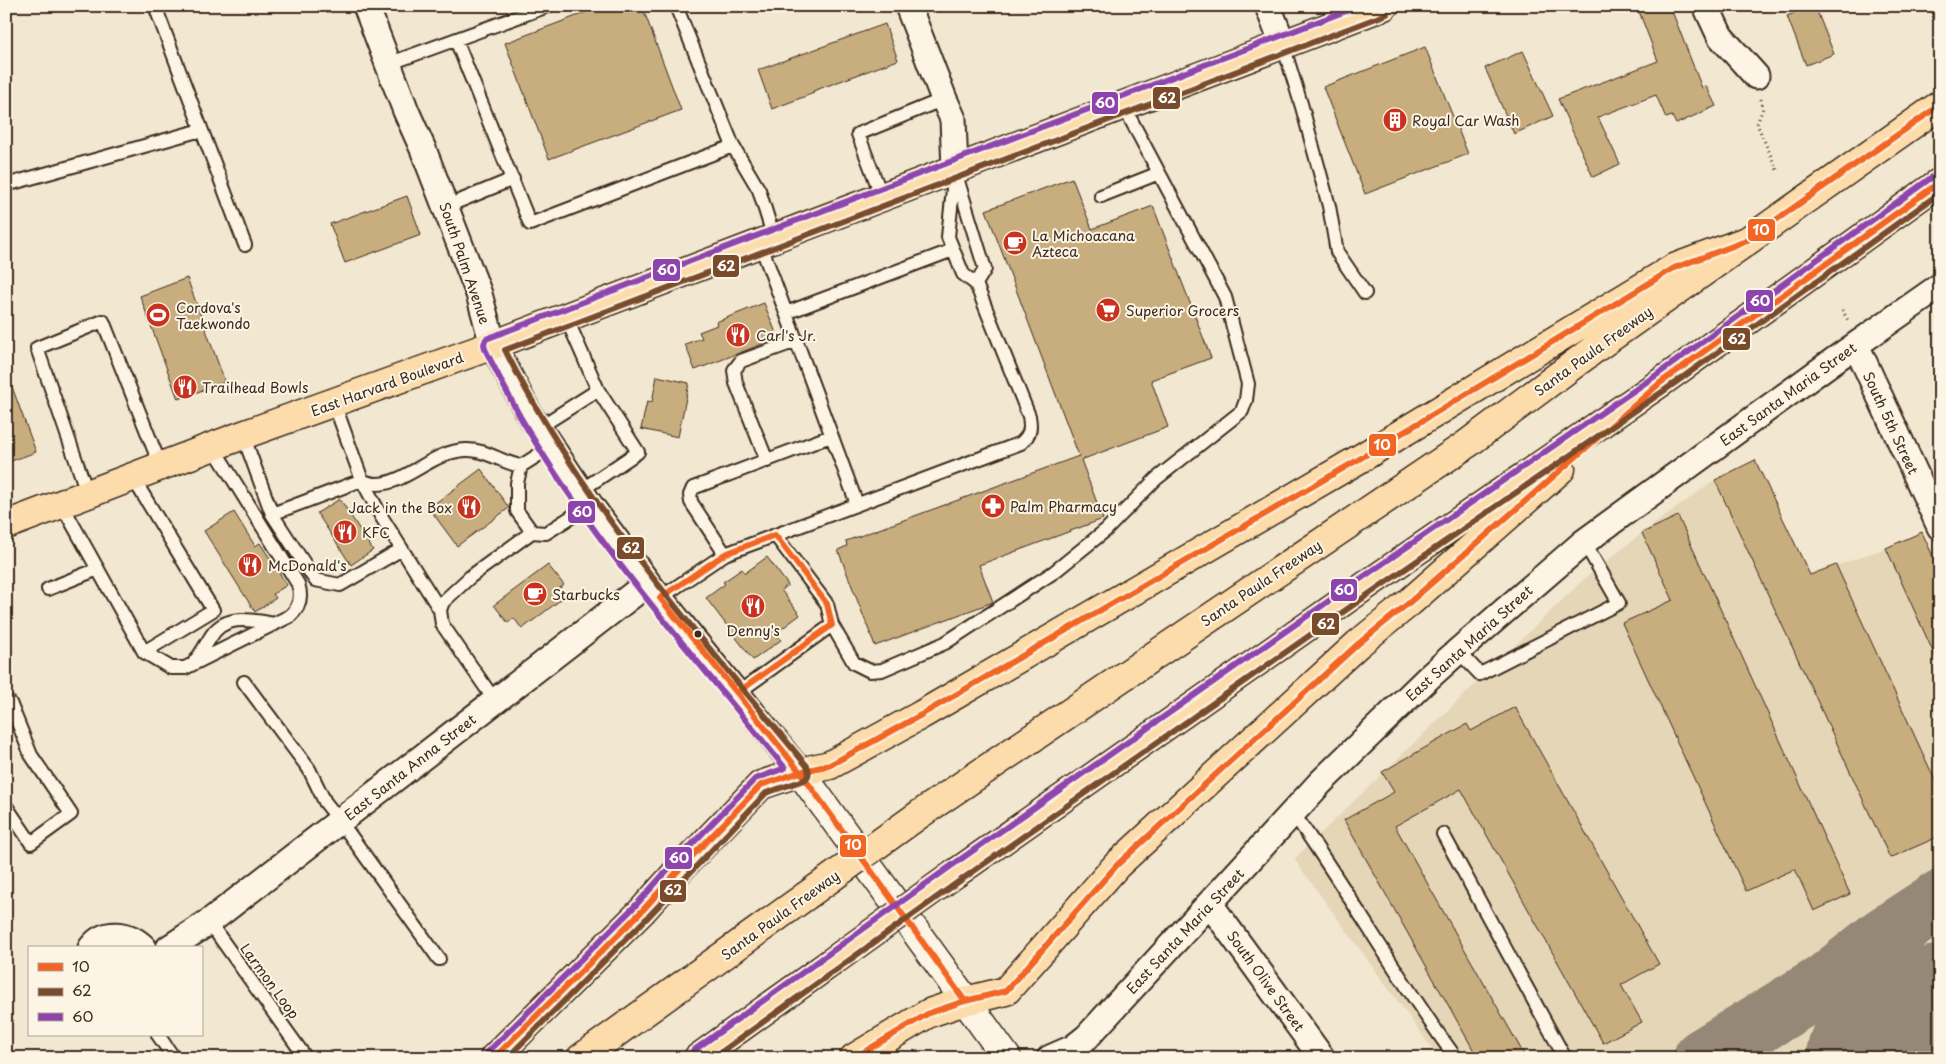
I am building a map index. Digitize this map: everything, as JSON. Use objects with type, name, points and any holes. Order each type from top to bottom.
[{"type":"main road","name":"East Harvard Boulevard","points":[[6,525],[493,345],[1384,6]]},
{"type":"main road","name":"Santa Paula Freeway","points":[[580,1058],[920,814],[1467,444],[1596,347],[1940,105]]},
{"type":"main road","points":[[698,1058],[956,873],[1660,383],[1940,182]]},
{"type":"main road","points":[[494,1058],[642,911],[682,866],[761,785],[800,772],[830,765],[921,715],[1361,458],[1674,268],[1746,241]]},
{"type":"main road","points":[[854,1058],[929,1013],[965,1001],[1006,991],[1124,858],[1358,644],[1417,595],[1660,383]]},
{"type":"street","name":"South Palm Avenue","points":[[366,6],[406,111],[424,148],[479,294],[493,345],[545,438],[585,498],[654,590],[800,772],[1007,1058]]},
{"type":"street","points":[[908,6],[953,119],[954,169]]},
{"type":"street","points":[[1268,6],[1283,45]]},
{"type":"street","points":[[1706,6],[1720,36],[1756,76]]},
{"type":"street","name":"East Santa Maria Street","points":[[1050,1058],[1073,1048],[1087,1037],[1326,777],[1458,651],[1584,542],[1940,286]]},
{"type":"street","name":"South 5th Street","points":[[1856,345],[1940,527]]},
{"type":"street","name":"East Santa Anna Street","points":[[172,946],[209,922],[495,701],[654,590]]},
{"type":"street","name":"South Olive Street","points":[[1210,904],[1322,1058]]},
{"type":"street","points":[[93,946],[103,937],[115,934],[132,938],[142,946]]},
{"type":"lane","points":[[155,6],[245,245]]},
{"type":"lane","points":[[388,64],[548,6]]},
{"type":"lane","points":[[676,6],[733,146],[758,190],[767,241],[786,313],[856,504]]},
{"type":"lane","points":[[456,40],[530,224],[733,146]]},
{"type":"lane","points":[[1283,45],[1329,206],[1337,252],[1365,293]]},
{"type":"lane","points":[[882,197],[858,134],[944,100]]},
{"type":"lane","points":[[775,535],[827,604],[832,624],[854,663],[870,671],[882,670],[945,643],[1054,572],[1106,530],[1156,479],[1242,412],[1248,384],[1225,297],[1123,105]]},
{"type":"lane","points":[[6,185],[201,130]]},
{"type":"lane","points":[[654,590],[724,554],[1021,443],[1028,436],[1031,427],[1029,416],[976,284],[963,274],[948,237],[954,169]]},
{"type":"lane","points":[[954,169],[984,269],[976,284]]},
{"type":"lane","points":[[1101,196],[1159,172]]},
{"type":"lane","points":[[445,206],[513,179]]},
{"type":"lane","points":[[786,313],[953,250]]},
{"type":"lane","points":[[440,610],[443,602],[470,576],[532,532],[546,533],[638,452],[598,390],[566,317]]},
{"type":"lane","points":[[88,495],[37,348],[103,321],[161,467]]},
{"type":"lane","points":[[767,461],[736,383],[734,370],[741,361],[796,341]]},
{"type":"lane","points":[[532,532],[517,511],[516,484],[521,466],[545,438],[598,390]]},
{"type":"lane","points":[[334,403],[362,480],[380,516],[440,610],[442,624],[495,701]]},
{"type":"lane","points":[[243,436],[272,514],[315,580],[340,585],[402,549]]},
{"type":"lane","points":[[724,554],[695,510],[690,495],[693,488],[831,436]]},
{"type":"lane","points":[[62,505],[144,652],[171,668],[185,668],[290,616],[299,602],[300,590],[213,447]]},
{"type":"lane","points":[[272,514],[362,480],[375,485],[393,482],[429,461],[448,453],[466,450],[486,452],[508,464],[521,466]]},
{"type":"lane","points":[[133,478],[213,610],[144,652]]},
{"type":"lane","points":[[1458,651],[1480,674],[1619,603],[1584,542]]},
{"type":"lane","points":[[48,590],[98,569]]},
{"type":"lane","points":[[191,665],[202,653],[214,633],[228,622],[245,619],[275,624]]},
{"type":"lane","points":[[736,694],[832,624]]},
{"type":"lane","points":[[244,682],[310,769],[324,802],[340,821],[439,959]]},
{"type":"lane","points":[[6,704],[10,703],[31,755],[71,814],[31,843],[6,806]]},
{"type":"lane","points":[[1293,813],[1320,850],[1429,1022],[1456,1058]]},
{"type":"lane","points":[[1443,834],[1565,1058]]},
{"type":"lane","name":"Larmon Loop","points":[[209,922],[306,1058]]},
{"type":"lane","points":[[159,1036],[174,1058]]},
{"type":"path","points":[[1756,76],[1764,108],[1757,124],[1777,170]]},
{"type":"shaded area","points":[[1756,463],[1810,575],[1886,548],[1922,532],[1940,572],[1940,1058],[1439,1058],[1294,859],[1582,581],[1642,533],[1715,480]]},
{"type":"building","points":[[603,6],[642,6],[681,110],[549,159],[505,43]]},
{"type":"building","points":[[1637,6],[1670,6],[1702,88],[1706,86],[1716,106],[1676,124],[1672,116],[1666,118],[1656,95],[1598,117],[1620,164],[1593,177],[1558,99],[1658,61]]},
{"type":"building","points":[[1815,6],[1834,54],[1806,65],[1787,16]]},
{"type":"building","points":[[885,24],[898,60],[813,91],[814,93],[772,109],[758,70]]},
{"type":"building","name":"Royal Car Wash","points":[[1425,47],[1468,154],[1365,194],[1323,87]]},
{"type":"building","points":[[1523,51],[1553,116],[1514,134],[1485,68]]},
{"type":"building","points":[[1072,178],[1092,229],[1153,206],[1211,358],[1151,380],[1168,427],[1081,460],[1103,519],[979,565],[993,602],[875,646],[838,550],[847,546],[846,541],[1079,456],[986,210]]},
{"type":"building","points":[[407,196],[421,235],[345,263],[330,224]]},
{"type":"building","points":[[187,278],[225,382],[178,399],[140,296]]},
{"type":"building","name":"Carl's Jr.","points":[[764,303],[778,338],[695,370],[685,344],[702,338],[699,332],[717,325],[716,322]]},
{"type":"building","points":[[6,376],[8,376],[36,452],[6,463]]},
{"type":"building","points":[[657,376],[689,383],[678,437],[641,429],[647,401],[652,402]]},
{"type":"building","points":[[1755,460],[1810,575],[1836,565],[1940,791],[1940,836],[1890,858],[1715,480]]},
{"type":"building","name":"Jack in the Box","points":[[481,469],[509,508],[457,546],[429,508]]},
{"type":"building","name":"KFC","points":[[340,499],[373,550],[351,565],[317,513]]},
{"type":"building","name":"McDonald's","points":[[234,512],[255,546],[260,543],[287,585],[273,594],[276,598],[255,612],[204,531]]},
{"type":"building","points":[[1678,516],[1850,894],[1814,911],[1795,869],[1746,891],[1622,623],[1673,600],[1642,533]]},
{"type":"building","points":[[1922,532],[1940,572],[1940,667],[1886,548]]},
{"type":"building","name":"Denny's","points":[[767,557],[788,585],[781,590],[800,615],[776,633],[781,640],[753,660],[706,598],[725,584],[723,582],[742,569],[745,573]]},
{"type":"building","name":"Starbucks","points":[[548,565],[564,585],[557,590],[563,598],[522,629],[514,618],[508,623],[494,605]]},
{"type":"building","points":[[1515,707],[1659,964],[1621,985],[1642,1022],[1603,1043],[1461,789],[1395,826],[1526,1058],[1478,1058],[1344,820],[1394,792],[1382,772],[1467,724],[1471,731]]},
{"type":"taxiway","points":[[1703,1058],[1826,983],[1885,936],[1940,900]]},
{"type":"runway","points":[[1881,1058],[1940,1020]]},
{"type":"transit line","name":"60","points":[[488,1052],[636,905],[755,779],[785,768],[681,642],[613,556],[581,511],[517,411],[485,349],[486,339],[1359,6]]},
{"type":"transit line","name":"62","points":[[507,1058],[648,917],[766,793],[804,780],[809,772],[807,766],[684,617],[606,514],[569,461],[536,407],[505,350],[1387,14]]},
{"type":"transit line","name":"10","points":[[494,1058],[642,911],[761,785],[800,772],[830,765],[921,715],[1361,458],[1674,268],[1746,241],[1940,105]]},
{"type":"transit line","name":"60","points":[[693,1051],[951,866],[1353,584],[1655,376],[1935,175]]},
{"type":"transit line","name":"10","points":[[854,1058],[929,1013],[965,1001],[1006,991],[1117,865],[1358,644],[1410,602],[1660,383],[1940,182]]},
{"type":"transit line","name":"62","points":[[713,1058],[961,880],[1363,598],[1665,390],[1940,193]]},
{"type":"transit line","name":"10","points":[[775,535],[827,604],[832,625],[737,693],[660,598],[725,554],[775,535]]},
{"type":"transit line","name":"10","points":[[737,693],[800,772],[965,1001]]},
{"type":"place","name":"Royal Car Wash","points":[[1395,120]]},
{"type":"place","name":"La Michoacana Azteca","points":[[1015,243]]},
{"type":"place","name":"Superior Grocers","points":[[1108,310]]},
{"type":"place","name":"Cordova's Taekwondo","points":[[158,315]]},
{"type":"place","name":"Carl's Jr.","points":[[738,335]]},
{"type":"place","name":"Trailhead Bowls","points":[[185,387]]},
{"type":"place","name":"Palm Pharmacy","points":[[993,506]]},
{"type":"place","name":"Jack in the Box","points":[[469,507]]},
{"type":"place","name":"KFC","points":[[345,532]]},
{"type":"place","name":"McDonald's","points":[[250,565]]},
{"type":"place","name":"Starbucks","points":[[535,594]]},
{"type":"place","name":"Denny's","points":[[753,606]]}]
